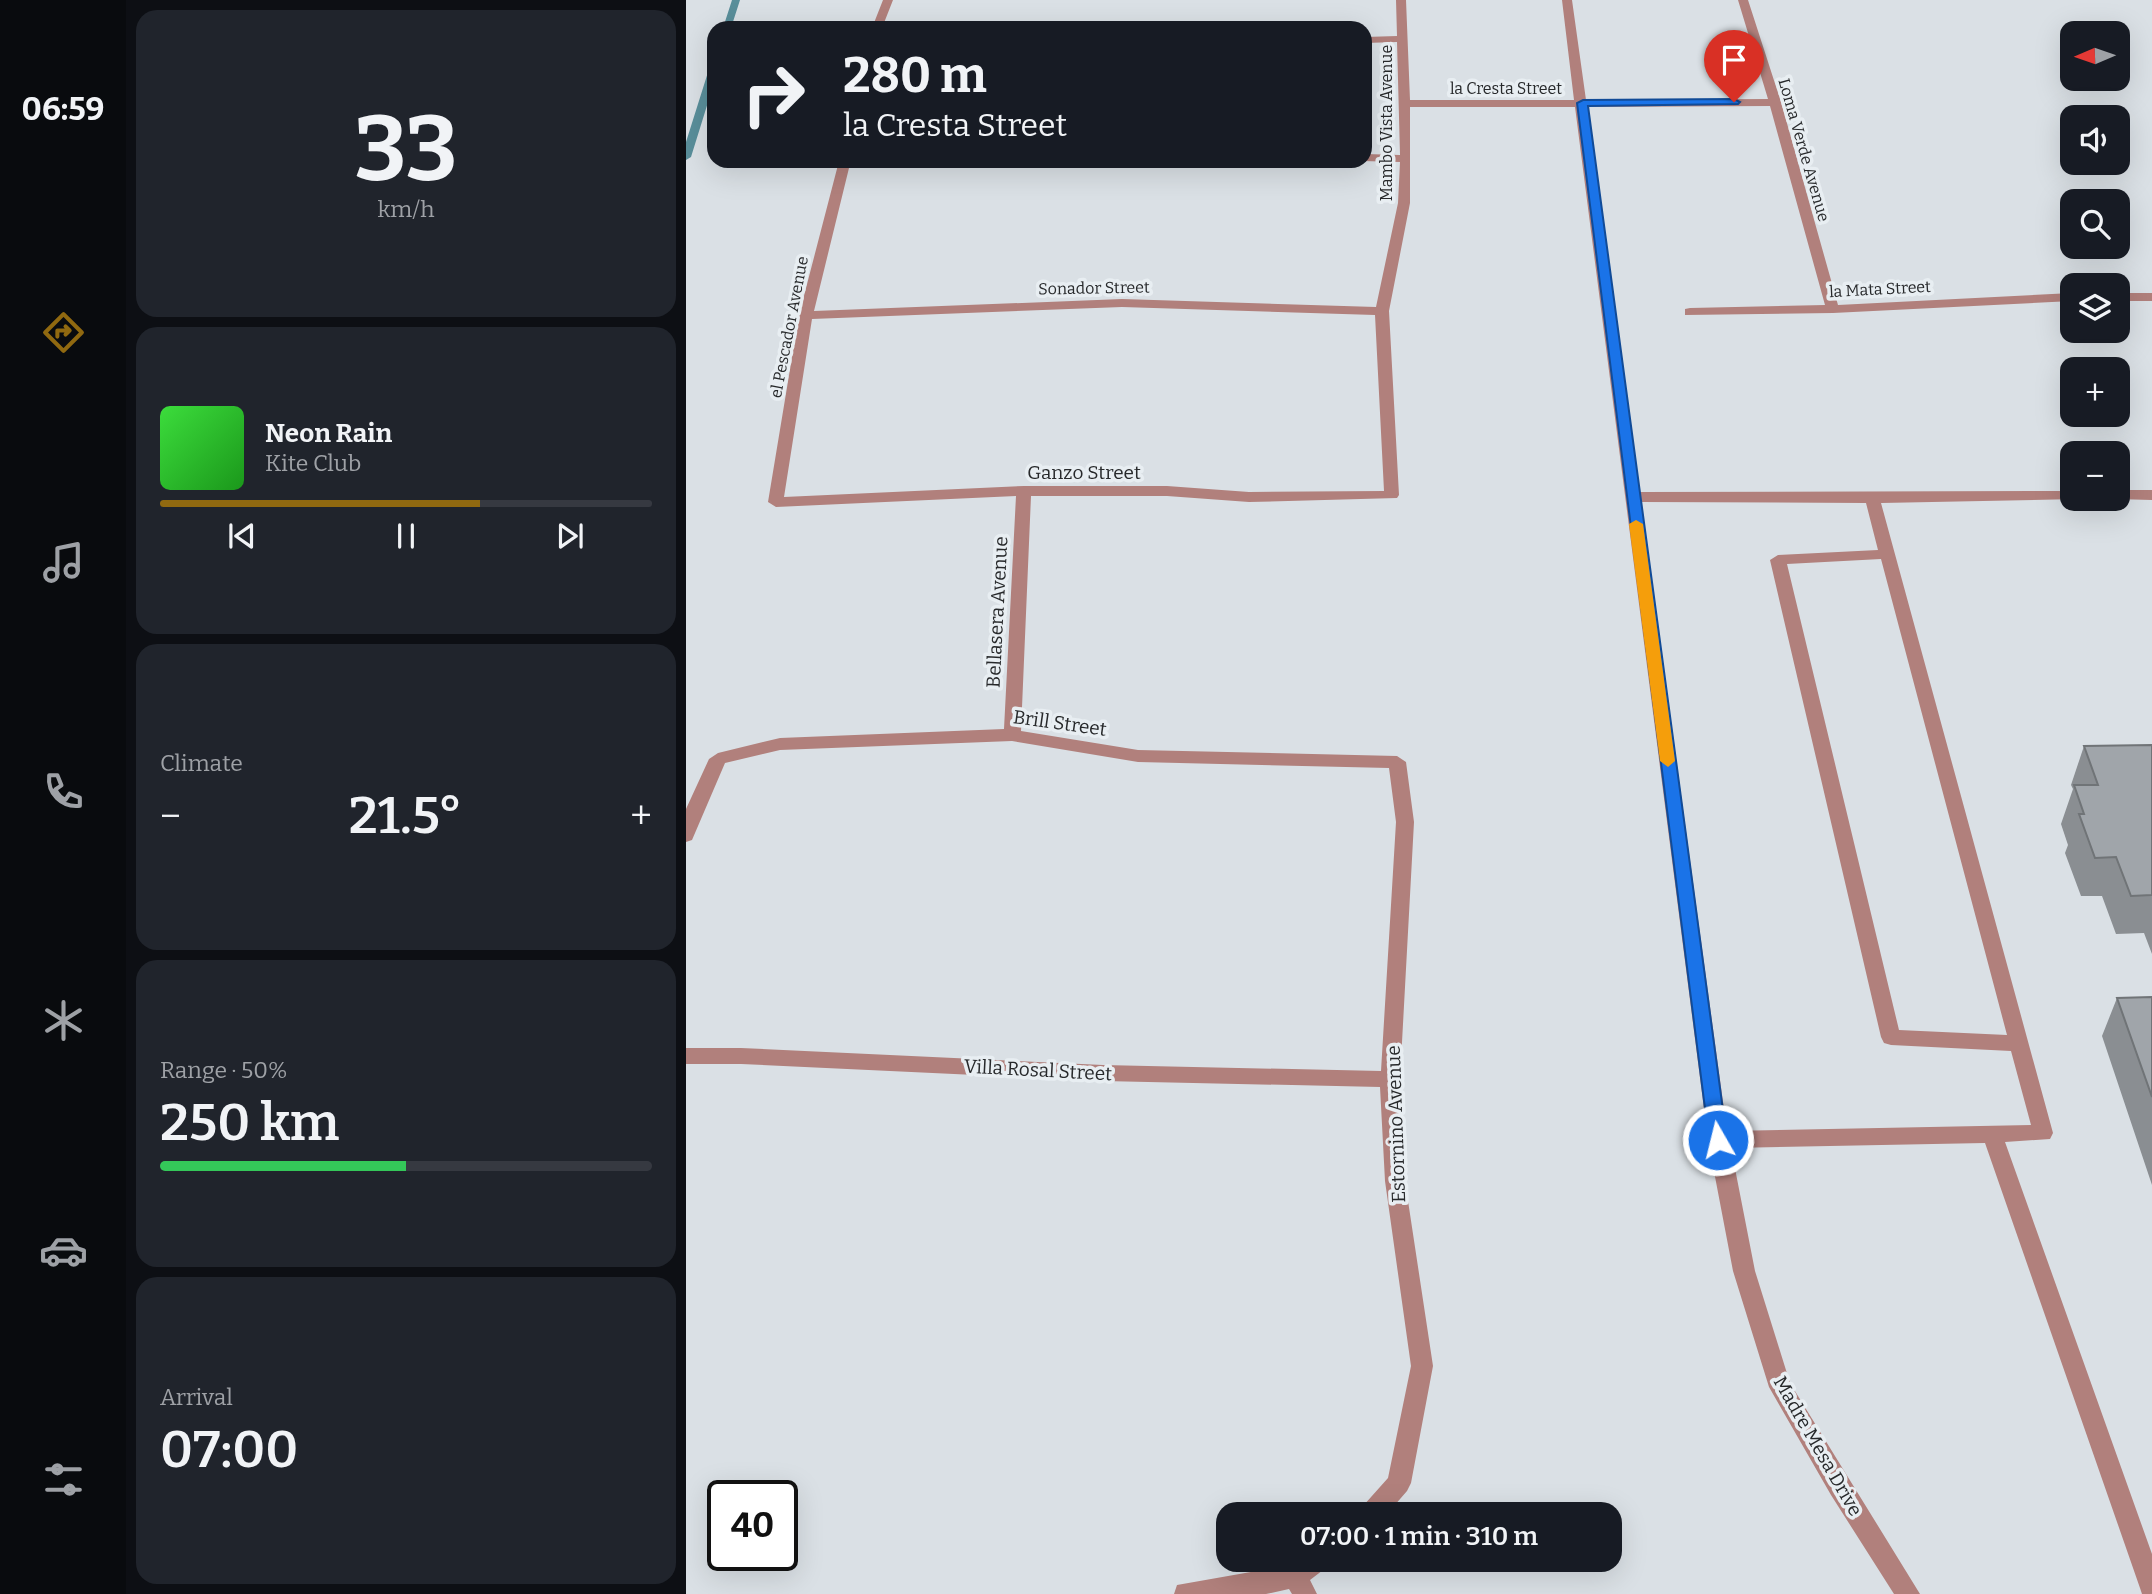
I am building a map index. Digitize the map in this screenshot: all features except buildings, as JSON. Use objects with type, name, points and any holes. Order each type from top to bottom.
[{"type":"street","points":[[880,21],[888,0]]},
{"type":"street","name":"Mambo Vista Avenue","points":[[1392,495],[1382,311],[1404,203],[1406,159],[1401,0]]},
{"type":"street","name":"Madre Mesa Drive","points":[[1567,0],[1583,103],[1718,1140],[1744,1272],[1780,1387],[1839,1487],[1908,1594]]},
{"type":"street","name":"Loma Verde Avenue","points":[[1743,0],[1775,102],[1833,309]]},
{"type":"street","points":[[1372,40],[1403,39]]},
{"type":"street","name":"la Cresta Street","points":[[1405,104],[1775,102]]},
{"type":"street","points":[[1372,158],[1406,159]]},
{"type":"street","name":"el Pescador Avenue","points":[[776,502],[806,316],[843,168]]},
{"type":"street","points":[[2130,297],[2152,297]]},
{"type":"street","name":"la Mata Street","points":[[1690,312],[1833,309],[2060,298]]},
{"type":"street","name":"Sonador Street","points":[[806,316],[1122,303],[1382,311]]},
{"type":"street","name":"Ganzo Street","points":[[776,502],[1024,491],[1167,491],[1249,497],[1392,495]]},
{"type":"street","name":"Bellasera Avenue","points":[[1012,736],[1024,491]]},
{"type":"street","points":[[2130,495],[2152,495]]},
{"type":"street","points":[[1633,497],[2060,496]]},
{"type":"street","points":[[1718,1140],[2043,1133],[1872,498]]},
{"type":"street","points":[[1887,554],[1778,559],[1891,1037],[2019,1043]]},
{"type":"street","name":"Brill Street","points":[[686,835],[688,824],[718,759],[780,744],[1012,736],[1138,756],[1397,762]]},
{"type":"street","name":"Estornino Avenue","points":[[1382,1502],[1399,1483],[1422,1366],[1395,1181],[1390,1079],[1405,821],[1397,762]]},
{"type":"street","name":"Villa Rosal Street","points":[[686,1056],[741,1056],[1103,1073],[1390,1079]]},
{"type":"street","points":[[1992,1134],[2144,1541],[2152,1588]]},
{"type":"street","points":[[1186,1594],[1300,1585]]},
{"type":"waterway","points":[[729,21],[736,0]]},
{"type":"waterway","points":[[686,157],[707,91]]},
{"type":"slow traffic","points":[[1636,524],[1668,761]]},
{"type":"route","points":[[1718,1140],[1583,103],[1734,102]]}]
